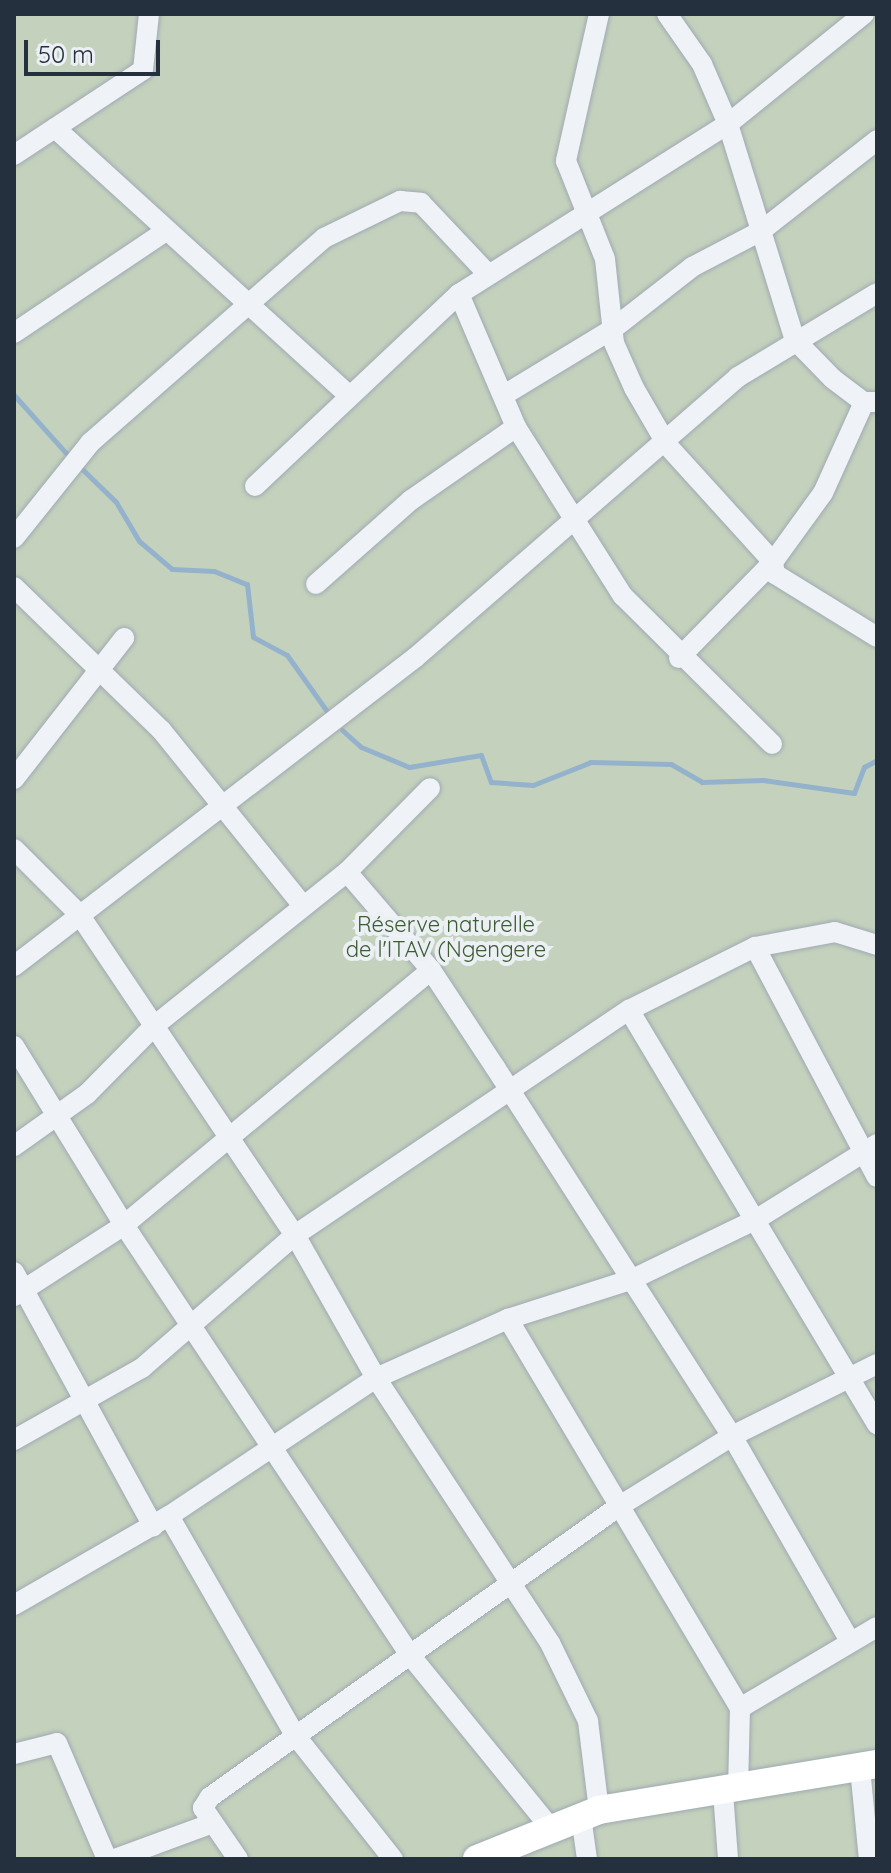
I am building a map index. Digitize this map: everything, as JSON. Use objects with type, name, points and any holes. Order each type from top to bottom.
[{"type":"street","points":[[14,155],[143,70],[149,14]]},
{"type":"street","points":[[599,14],[566,161],[605,259],[614,328],[634,388],[667,445],[773,562],[775,574],[877,637]]},
{"type":"street","points":[[667,14],[702,64],[728,124],[795,340],[871,402],[823,493],[773,562],[679,658]]},
{"type":"street","points":[[255,486],[348,395],[459,294],[487,273],[588,218],[728,124],[864,14]]},
{"type":"street","points":[[55,128],[348,395]]},
{"type":"street","points":[[504,395],[614,328],[692,267],[761,231],[877,140]]},
{"type":"street","points":[[14,538],[90,443],[324,238],[400,201],[421,203],[487,273]]},
{"type":"street","points":[[14,333],[166,231]]},
{"type":"street","points":[[14,966],[416,657],[667,445],[738,377],[877,293]]},
{"type":"street","points":[[459,294],[516,427],[573,522],[623,596],[679,658],[772,744]]},
{"type":"street","points":[[316,584],[411,500],[516,427]]},
{"type":"street","points":[[14,587],[224,803],[303,906]]},
{"type":"street","points":[[14,779],[124,638]]},
{"type":"street","points":[[14,1146],[57,1111],[87,1094],[154,1026],[347,872],[430,788]]},
{"type":"street","points":[[14,849],[79,914],[224,1135],[295,1235],[376,1378],[511,1588],[588,1721],[590,1813],[587,1859]]},
{"type":"street","points":[[347,872],[431,970],[512,1093],[732,1436],[850,1641]]},
{"type":"street","points":[[14,1440],[85,1404],[192,1324],[295,1235],[512,1093],[629,1010],[755,947],[835,932],[877,945]]},
{"type":"street","points":[[755,947],[870,1150],[877,1177]]},
{"type":"street","points":[[20,1293],[124,1225],[224,1135],[431,970]]},
{"type":"street","points":[[629,1010],[757,1219],[846,1378],[877,1425]]},
{"type":"street","points":[[14,1046],[57,1111],[124,1225],[410,1655],[550,1827]]},
{"type":"street","points":[[14,1605],[161,1521],[376,1378],[508,1319],[633,1279],[757,1219],[870,1150]]},
{"type":"street","points":[[14,1272],[20,1293],[85,1404],[295,1735],[393,1859]]},
{"type":"street","points":[[508,1319],[740,1708],[728,1859]]},
{"type":"street","points":[[238,1859],[210,1824],[203,1808],[210,1797],[410,1655],[511,1588],[618,1507],[732,1436],[877,1364]]},
{"type":"street","points":[[740,1708],[877,1627]]},
{"type":"street","points":[[14,1754],[57,1743],[107,1859]]},
{"type":"street","points":[[477,1859],[590,1813],[868,1766],[869,1859]]},
{"type":"street","points":[[115,1859],[210,1824]]},
{"type":"green space","name":"Réserve naturelle de l'ITAV (Ngengere","points":[[14,14],[877,14],[877,1859],[14,1859]]},
{"type":"waterway","points":[[14,395],[66,453]]},
{"type":"waterway","points":[[80,467],[116,502],[139,541],[172,569],[214,571],[247,584],[253,637],[287,655],[329,714]]},
{"type":"waterway","points":[[342,730],[361,747],[409,767],[481,755],[491,782],[533,785],[591,762],[671,764],[702,782],[763,780],[854,793],[864,767],[877,760]]}]
